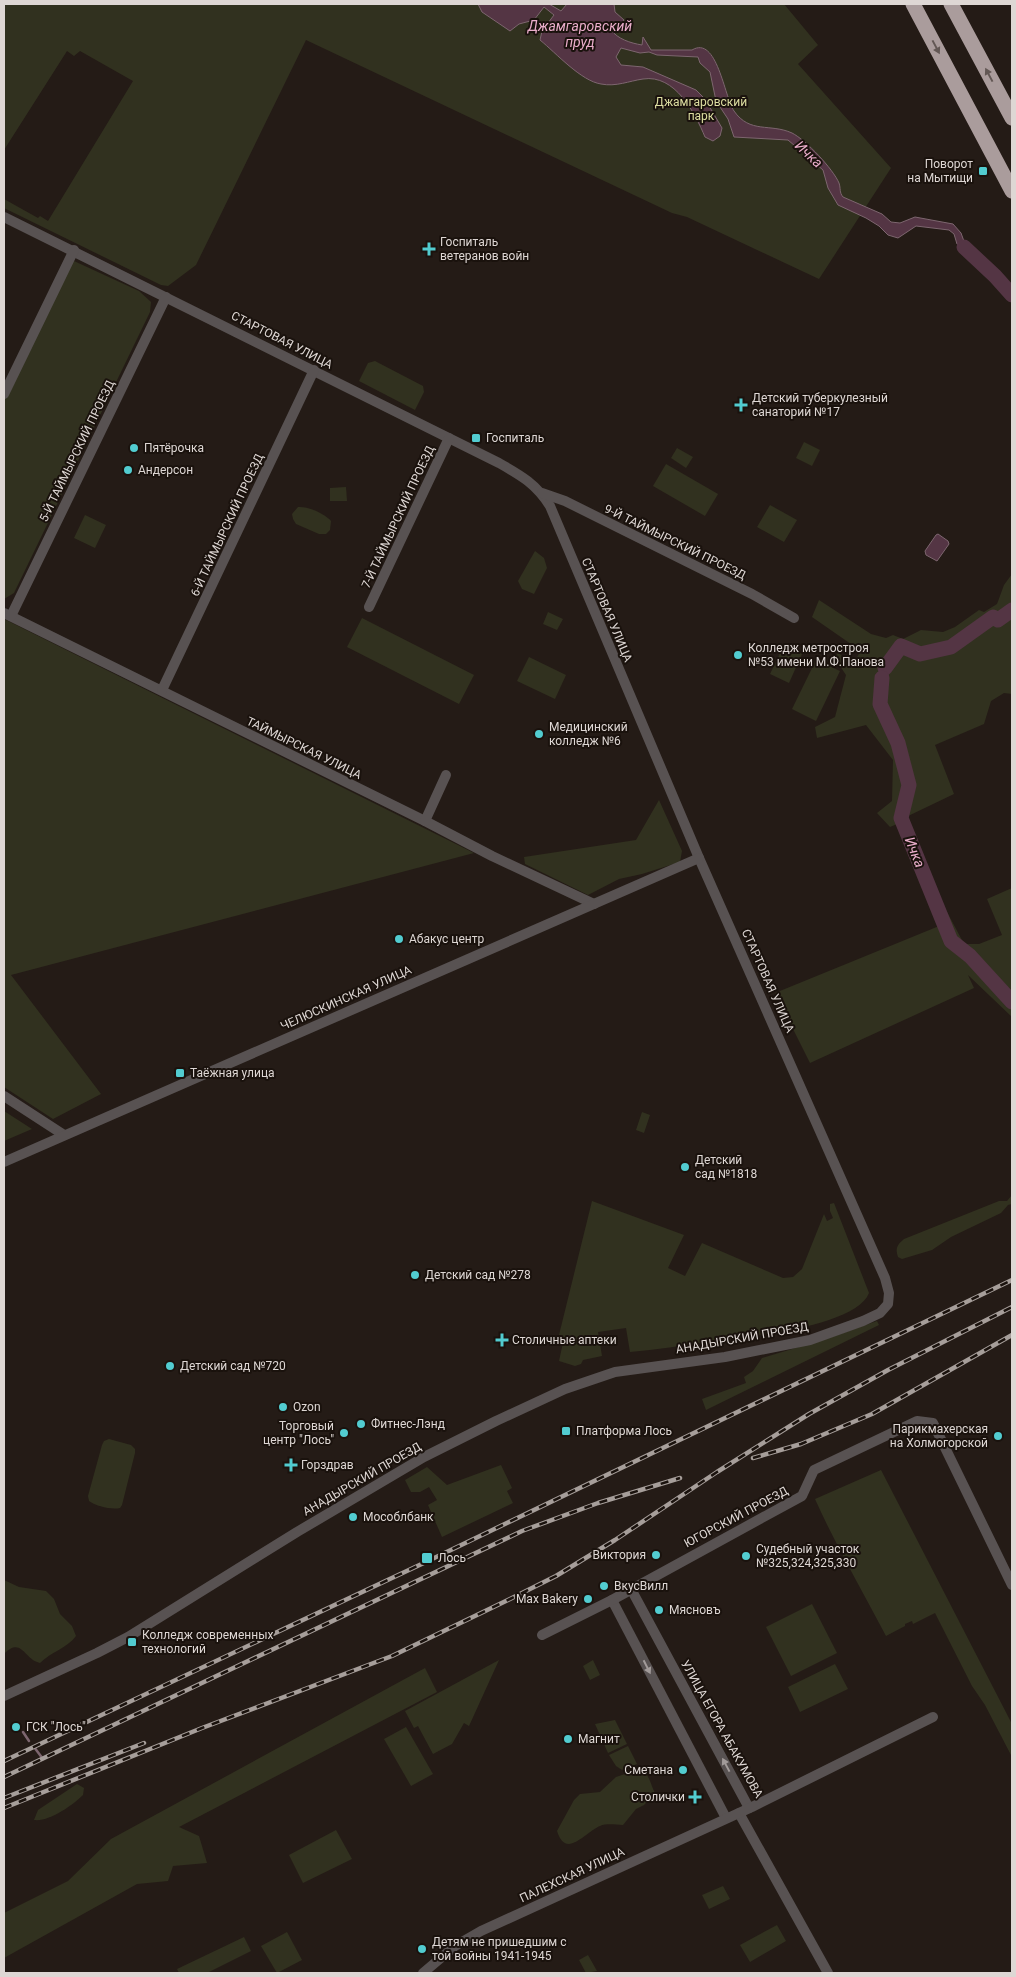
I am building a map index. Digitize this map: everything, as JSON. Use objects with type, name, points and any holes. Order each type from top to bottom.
[{"type":"highway","points":[[913,4],[1012,191]]},
{"type":"highway","points":[[951,4],[1012,118]]},
{"type":"street","name":"СТАРТОВАЯ УЛИЦА","points":[[4,217],[74,250],[449,438],[521,475],[542,493],[550,506],[699,858],[848,1192],[885,1278],[889,1293]]},
{"type":"street","points":[[4,394],[74,250]]},
{"type":"street","name":"5-Й ТАЙМЫРСКИЙ ПРОЕЗД","points":[[7,614],[166,297]]},
{"type":"street","name":"6-Й ТАЙМЫРСКИЙ ПРОЕЗД","points":[[162,690],[314,370]]},
{"type":"street","name":"7-Й ТАЙМЫРСКИЙ ПРОЕЗД","points":[[369,607],[449,438]]},
{"type":"street","name":"9-Й ТАЙМЫРСКИЙ ПРОЕЗД","points":[[542,493],[565,501],[752,594],[794,618]]},
{"type":"street","name":"ТАЙМЫРСКАЯ УЛИЦА","points":[[7,614],[492,856],[594,904]]},
{"type":"street","points":[[425,821],[446,774]]},
{"type":"street","name":"ЧЕЛЮСКИНСКАЯ УЛИЦА","points":[[4,1162],[699,858]]},
{"type":"street","points":[[4,1096],[64,1135]]},
{"type":"street","name":"АНАДЫРСКИЙ ПРОЕЗД","points":[[4,1696],[128,1637],[297,1532],[413,1463],[565,1389],[614,1372],[725,1357],[810,1340],[880,1313],[888,1304],[889,1293]]},
{"type":"street","name":"ЮГОРСКИЙ ПРОЕЗД","points":[[542,1635],[612,1600],[802,1496],[814,1470],[917,1421],[933,1423],[1012,1584]]},
{"type":"street","name":"УЛИЦА ЕГОРА АБАКУМОВА","points":[[631,1589],[828,1973]]},
{"type":"street","points":[[612,1600],[726,1818]]},
{"type":"street","name":"УЛИЦА ЕГОРА АБАКУМОВА","points":[[744,1810],[933,1717]]},
{"type":"street","name":"ПАЛЕХСКАЯ УЛИЦА","points":[[423,1973],[455,1946],[481,1931],[744,1810]]},
{"type":"green space","name":"Джамгаровский парк","points":[[4,4],[784,4],[818,45],[798,64],[891,168],[819,279],[687,217],[672,213],[306,40],[196,265],[168,286],[161,285],[4,208],[4,199],[38,218],[40,216],[48,221],[133,81],[80,51],[74,56],[67,51],[4,150]]},
{"type":"green space","points":[[74,261],[139,291],[151,302],[150,312],[14,593],[4,599],[4,400],[71,263]]},
{"type":"green space","points":[[375,361],[423,386],[424,392],[415,410],[359,381],[368,363]]},
{"type":"green space","points":[[804,442],[820,450],[812,466],[796,458]]},
{"type":"green space","points":[[677,448],[693,457],[686,468],[671,458]]},
{"type":"green space","points":[[666,464],[718,494],[705,516],[653,486]]},
{"type":"green space","points":[[346,487],[347,501],[330,501],[330,488]]},
{"type":"green space","points":[[770,505],[797,520],[784,542],[757,527]]},
{"type":"green space","points":[[298,507],[311,509],[325,516],[331,521],[330,530],[326,534],[319,534],[296,524],[292,514]]},
{"type":"green space","points":[[85,515],[106,525],[95,548],[74,538]]},
{"type":"green space","points":[[535,551],[544,558],[547,568],[534,594],[522,589],[518,581]]},
{"type":"green space","points":[[1012,574],[1012,694],[1004,693],[991,701],[984,724],[935,745],[954,794],[906,817],[938,895],[964,944],[979,944],[1002,935],[987,899],[1012,888],[1012,1017],[968,975],[974,988],[810,1063],[775,993],[944,924],[902,822],[890,827],[877,813],[892,801],[893,760],[866,725],[817,738],[815,727],[835,717],[846,675],[834,657],[838,653],[853,663],[861,651],[812,617],[819,600],[871,634],[886,638],[893,635],[903,639],[921,630],[943,632],[955,627],[979,610],[984,612],[997,604],[1004,585]]},
{"type":"green space","points":[[548,612],[563,619],[557,630],[543,624]]},
{"type":"green space","points":[[362,618],[474,675],[459,704],[347,647]]},
{"type":"green space","points":[[4,619],[474,853],[11,975],[101,1094],[53,1119],[4,1087]]},
{"type":"green space","points":[[784,645],[802,654],[789,683],[770,674]]},
{"type":"green space","points":[[529,657],[566,675],[555,699],[517,681]]},
{"type":"green space","points":[[816,660],[840,671],[816,721],[792,709]]},
{"type":"green space","points":[[659,800],[682,851],[680,862],[619,879],[588,895],[525,864],[524,857],[636,840]]},
{"type":"green space","points":[[4,1111],[32,1129],[4,1141]]},
{"type":"green space","points":[[642,1112],[650,1115],[644,1133],[636,1130]]},
{"type":"green space","points":[[1012,1195],[1012,1204],[1008,1205],[1001,1213],[951,1237],[932,1250],[902,1259],[898,1257],[897,1247],[904,1239],[999,1201],[1007,1201]]},
{"type":"green space","points":[[592,1201],[684,1235],[668,1268],[685,1276],[702,1243],[783,1278],[793,1277],[802,1269],[824,1214],[827,1221],[833,1218],[830,1204],[834,1203],[869,1293],[860,1305],[843,1314],[796,1329],[771,1334],[630,1352],[626,1328],[598,1332],[602,1356],[583,1360],[581,1364],[575,1366],[559,1361],[564,1338],[559,1335]]},
{"type":"green space","points":[[877,1321],[879,1325],[706,1410],[702,1399],[746,1383],[744,1377],[753,1371],[762,1358]]},
{"type":"green space","points":[[109,1439],[131,1445],[135,1449],[120,1508],[108,1508],[96,1504],[89,1501],[88,1496],[102,1445],[104,1441]]},
{"type":"green space","points":[[501,1465],[512,1488],[507,1491],[513,1503],[442,1537],[428,1505],[437,1500],[429,1487],[420,1492],[411,1492],[405,1480],[427,1467],[447,1485]]},
{"type":"green space","points":[[881,1470],[1012,1724],[1012,1757],[985,1705],[972,1686],[935,1613],[913,1624],[912,1621],[905,1624],[905,1626],[886,1636],[840,1551],[815,1499]]},
{"type":"green space","points":[[4,1580],[19,1587],[46,1591],[54,1599],[60,1614],[72,1626],[76,1636],[68,1644],[40,1663],[15,1647],[4,1654]]},
{"type":"green space","points":[[812,1604],[837,1653],[791,1676],[766,1627]]},
{"type":"green space","points":[[499,1660],[469,1726],[464,1723],[452,1744],[433,1754],[418,1726],[414,1728],[405,1711]]},
{"type":"green space","points":[[593,1660],[600,1675],[590,1680],[583,1666]]},
{"type":"green space","points":[[835,1664],[848,1689],[800,1712],[788,1687]]},
{"type":"green space","points":[[425,1668],[437,1692],[179,1827],[199,1836],[207,1863],[173,1866],[168,1881],[137,1884],[4,1958],[4,1913],[68,1881],[111,1839]]},
{"type":"green space","points":[[615,1720],[627,1744],[608,1753],[595,1724]]},
{"type":"green space","points":[[406,1727],[433,1774],[411,1786],[384,1739]]},
{"type":"green space","points":[[628,1746],[637,1764],[622,1770],[616,1766],[609,1755]]},
{"type":"green space","points":[[640,1769],[648,1776],[655,1793],[644,1805],[636,1809],[623,1825],[609,1824],[600,1826],[571,1844],[565,1843],[561,1839],[557,1831],[574,1800],[580,1794],[600,1792],[616,1777]]},
{"type":"green space","points":[[77,1784],[84,1788],[83,1795],[79,1799],[53,1816],[34,1820],[38,1810]]},
{"type":"green space","points":[[336,1830],[352,1859],[303,1883],[289,1855]]},
{"type":"green space","points":[[723,1886],[730,1899],[709,1909],[702,1895]]},
{"type":"green space","points":[[777,1925],[786,1941],[750,1962],[740,1945]]},
{"type":"green space","points":[[287,1932],[302,1960],[277,1973],[261,1946]]},
{"type":"green space","points":[[244,1937],[251,1951],[207,1973],[179,1973],[177,1969]]},
{"type":"green space","points":[[588,1955],[597,1971],[586,1973],[579,1960]]},
{"type":"water","name":"Джамгаровский пруд","points":[[478,4],[549,4],[561,11],[567,4],[614,4],[615,12],[624,20],[619,27],[611,30],[629,42],[642,45],[643,37],[651,50],[692,50],[701,48],[708,51],[719,69],[730,103],[740,118],[747,123],[784,130],[798,137],[831,170],[839,183],[843,197],[882,214],[891,222],[900,223],[915,217],[953,224],[961,233],[965,244],[980,260],[977,262],[957,244],[954,234],[949,230],[916,226],[898,238],[888,235],[879,226],[866,218],[838,205],[828,188],[823,170],[788,140],[734,137],[728,119],[716,101],[710,72],[700,63],[698,57],[657,55],[621,48],[616,57],[621,65],[643,67],[696,90],[705,99],[722,128],[720,136],[713,141],[705,137],[696,117],[682,97],[665,83],[654,79],[643,79],[617,84],[601,84],[585,78],[569,66],[540,40],[542,31],[554,15],[544,7],[534,20],[519,24],[510,31],[482,12]]},
{"type":"water","points":[[938,534],[948,541],[949,544],[937,561],[926,555],[925,551]]},
{"type":"waterway","name":"Ичка","points":[[964,247],[1012,295]]},
{"type":"waterway","name":"Ичка","points":[[885,668],[901,646],[920,654],[951,647],[993,617],[998,620],[1012,610]]},
{"type":"waterway","name":"Ичка","points":[[882,678],[880,704],[898,743],[909,785],[901,818],[951,941],[970,956],[1012,1002]]},
{"type":"waterway","points":[[23,1732],[29,1741]]},
{"type":"waterway","points":[[34,1747],[43,1759]]},
{"type":"railway","points":[[4,1761],[428,1561],[1012,1280]]},
{"type":"railway","points":[[4,1808],[202,1728],[392,1656],[510,1599],[556,1576],[615,1540],[809,1414],[888,1370],[1012,1307]]},
{"type":"railway","points":[[753,1458],[801,1444],[872,1414],[1012,1335]]},
{"type":"railway","points":[[4,1777],[522,1531],[598,1503],[680,1478]]},
{"type":"railway","points":[[4,1798],[144,1743]]},
{"type":"place","name":"Поворот на Мытищи","points":[[983,171]]},
{"type":"place","name":"Госпиталь ветеранов войн","points":[[429,249]]},
{"type":"place","name":"Детский туберкулезный санаторий №17","points":[[741,405]]},
{"type":"place","name":"Госпиталь","points":[[476,438]]},
{"type":"place","name":"Пятёрочка","points":[[134,448]]},
{"type":"place","name":"Андерсон","points":[[128,470]]},
{"type":"place","name":"Колледж метростроя №53 имени М.Ф.Панова","points":[[738,655]]},
{"type":"place","name":"Медицинский колледж №6","points":[[539,734]]},
{"type":"place","name":"Абакус центр","points":[[399,939]]},
{"type":"place","name":"Таёжная улица","points":[[180,1073]]},
{"type":"place","name":"Детский сад №1818","points":[[685,1167]]},
{"type":"place","name":"Детский сад №278","points":[[415,1275]]},
{"type":"place","name":"Столичные аптеки","points":[[502,1340]]},
{"type":"place","name":"Детский сад №720","points":[[170,1366]]},
{"type":"place","name":"Ozon","points":[[283,1407]]},
{"type":"place","name":"Фитнес-Лэнд","points":[[361,1424]]},
{"type":"place","name":"Платформа Лось","points":[[566,1431]]},
{"type":"place","name":"Торговый центр \"Лось\"","points":[[344,1433]]},
{"type":"place","name":"Парикмахерская на Холмогорской","points":[[998,1436]]},
{"type":"place","name":"Горздрав","points":[[291,1465]]},
{"type":"place","name":"Мособлбанк","points":[[353,1517]]},
{"type":"place","name":"Виктория","points":[[656,1555]]},
{"type":"place","name":"Судебный участок №325,324,325,330","points":[[746,1556]]},
{"type":"place","name":"Лось","points":[[427,1558]]},
{"type":"place","name":"ВкусВилл","points":[[604,1586]]},
{"type":"place","name":"Max Bakery","points":[[588,1599]]},
{"type":"place","name":"Мясновъ","points":[[659,1610]]},
{"type":"place","name":"Колледж современных технологий","points":[[132,1642]]},
{"type":"place","name":"ГСК \"Лось\"","points":[[16,1727]]},
{"type":"place","name":"Магнит","points":[[568,1739]]},
{"type":"place","name":"Сметана","points":[[683,1770]]},
{"type":"place","name":"Столички","points":[[695,1797]]},
{"type":"place","name":"Детям не пришедшим с той войны 1941-1945","points":[[422,1949]]}]
